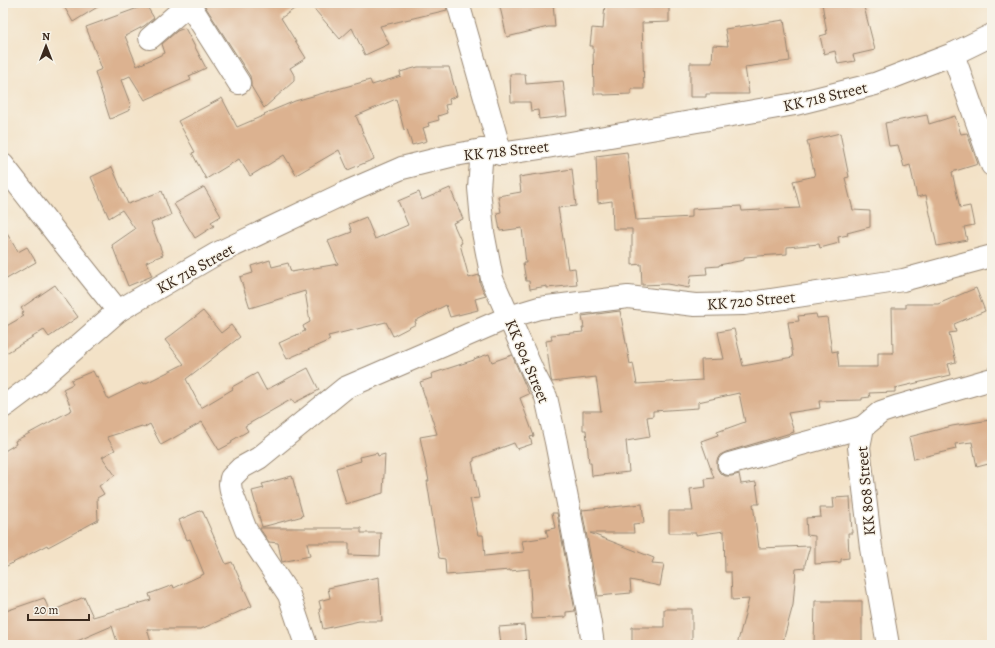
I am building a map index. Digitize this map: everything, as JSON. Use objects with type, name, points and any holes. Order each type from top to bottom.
[{"type":"street","points":[[150,38],[189,3],[239,83]]},
{"type":"street","name":"KK 804 Street","points":[[458,3],[492,152],[479,188],[482,232],[492,279],[533,372],[546,397],[569,508],[593,645]]},
{"type":"street","name":"KK 718 Street","points":[[3,407],[37,382],[118,311],[216,254],[349,190],[402,168],[450,156],[555,145],[795,104],[875,84],[953,54],[992,35]]},
{"type":"street","points":[[953,54],[992,165]]},
{"type":"street","points":[[3,165],[118,311]]},
{"type":"street","name":"KK 720 Street","points":[[306,645],[289,595],[246,530],[231,492],[230,484],[231,478],[241,468],[259,458],[345,388],[509,317],[540,308],[628,297],[695,305],[744,304],[903,280],[992,256]]},
{"type":"street","name":"KK 808 Street","points":[[888,645],[871,548],[859,447],[863,427],[881,412],[992,379]]},
{"type":"street","points":[[729,464],[863,427]]},
{"type":"building","points":[[62,3],[104,3],[73,22]]},
{"type":"building","points":[[203,3],[303,3],[281,18],[306,58],[290,68],[294,75],[294,81],[264,108],[251,86],[250,76]]},
{"type":"building","points":[[309,3],[446,3],[447,10],[380,26],[389,44],[365,55],[352,28],[340,39]]},
{"type":"building","points":[[499,3],[553,3],[555,27],[548,27],[507,37]]},
{"type":"building","points":[[605,3],[669,3],[669,22],[642,23],[644,89],[631,89],[631,94],[594,94],[593,46],[590,46],[592,28],[603,29]]},
{"type":"building","points":[[822,3],[863,3],[875,50],[853,55],[855,61],[838,64],[835,51],[824,54],[820,36],[827,34]]},
{"type":"building","points":[[146,5],[154,18],[144,26],[125,36],[137,66],[165,53],[162,44],[177,31],[185,28],[206,68],[189,76],[191,80],[145,100],[130,76],[121,80],[131,106],[129,107],[130,110],[110,119],[95,72],[102,69],[86,27]]},
{"type":"building","points":[[784,20],[790,61],[745,67],[749,94],[706,94],[706,97],[690,97],[690,63],[712,63],[713,45],[728,46],[725,29]]},
{"type":"building","points":[[418,67],[449,67],[457,96],[449,99],[450,104],[445,105],[447,113],[438,116],[439,120],[428,123],[429,126],[423,128],[427,141],[412,145],[407,129],[404,130],[396,99],[356,116],[374,159],[348,170],[339,150],[296,175],[284,155],[250,176],[239,159],[206,179],[192,153],[195,152],[178,121],[222,98],[237,127],[295,101],[370,80],[372,85],[401,76],[400,72]]},
{"type":"building","points":[[510,74],[525,74],[526,84],[563,81],[567,116],[539,119],[538,110],[531,111],[530,102],[511,102]]},
{"type":"building","points":[[927,115],[929,124],[955,116],[961,134],[967,133],[978,164],[952,172],[960,208],[970,206],[974,225],[964,227],[967,240],[937,246],[926,195],[917,197],[910,165],[904,167],[898,145],[889,146],[885,123]]},
{"type":"building","points":[[840,133],[849,177],[845,178],[853,210],[870,211],[870,227],[847,233],[848,235],[838,237],[839,243],[820,248],[819,244],[787,247],[787,254],[744,257],[744,260],[719,266],[706,267],[707,274],[691,275],[689,288],[667,284],[642,285],[641,264],[632,265],[632,229],[613,229],[612,201],[598,203],[596,156],[627,152],[636,220],[692,217],[692,209],[741,206],[742,211],[800,208],[793,181],[815,176],[807,141]]},
{"type":"building","points":[[112,167],[128,204],[162,191],[171,215],[151,223],[163,255],[146,262],[152,276],[128,286],[112,245],[135,229],[122,210],[109,218],[91,177]]},
{"type":"building","points":[[572,169],[576,206],[558,208],[568,269],[575,268],[577,285],[547,288],[547,286],[530,289],[529,281],[526,281],[523,263],[526,263],[522,228],[500,231],[497,213],[501,212],[498,196],[521,192],[519,177]]},
{"type":"building","points":[[204,187],[221,216],[211,222],[214,226],[195,238],[174,204]]},
{"type":"building","points":[[450,188],[463,219],[453,223],[462,243],[460,244],[469,278],[479,275],[480,284],[486,296],[475,299],[478,310],[450,317],[446,305],[415,321],[416,324],[393,336],[386,322],[328,336],[330,340],[287,359],[279,343],[305,331],[303,326],[310,322],[305,291],[250,308],[240,277],[253,273],[251,266],[270,260],[272,267],[288,263],[291,272],[338,264],[328,241],[352,232],[349,224],[366,217],[375,239],[408,225],[398,201],[419,192],[422,200]]},
{"type":"building","points":[[3,227],[18,252],[27,247],[36,262],[3,281]]},
{"type":"building","points":[[55,285],[78,317],[49,337],[44,330],[3,355],[3,328],[24,316],[22,313],[24,312],[21,308]]},
{"type":"building","points":[[976,288],[985,311],[954,324],[956,332],[949,333],[956,362],[948,364],[951,375],[895,388],[895,392],[869,393],[870,397],[862,398],[862,400],[819,401],[820,408],[788,413],[794,432],[726,452],[720,455],[717,460],[717,468],[720,473],[725,476],[739,474],[741,484],[756,482],[759,504],[753,504],[759,548],[810,546],[805,568],[796,569],[793,605],[782,645],[737,645],[749,599],[732,600],[731,572],[725,572],[724,531],[696,535],[696,533],[669,533],[669,511],[693,511],[690,489],[706,487],[705,479],[714,478],[701,441],[718,435],[717,432],[745,422],[739,393],[698,402],[698,408],[653,411],[653,416],[647,417],[650,437],[626,441],[629,472],[592,476],[591,463],[589,463],[586,430],[583,430],[583,411],[601,411],[596,377],[552,382],[551,379],[546,341],[552,340],[551,335],[583,332],[582,328],[584,328],[582,316],[620,311],[630,364],[633,363],[637,384],[702,380],[701,360],[724,359],[718,332],[734,329],[743,366],[793,357],[788,322],[799,321],[798,316],[816,314],[817,318],[827,317],[832,352],[837,351],[839,367],[878,367],[878,353],[893,353],[892,308],[906,308],[906,304],[938,304]]},
{"type":"building","points":[[203,311],[221,333],[231,325],[240,337],[186,379],[201,408],[233,389],[232,387],[257,373],[266,390],[308,368],[319,390],[294,403],[292,399],[245,426],[248,431],[231,441],[232,443],[219,450],[202,422],[161,445],[150,424],[143,428],[142,426],[107,437],[115,450],[102,457],[115,475],[99,486],[104,494],[97,498],[98,520],[48,547],[47,545],[3,568],[3,452],[16,444],[15,441],[72,410],[63,389],[73,384],[71,380],[93,371],[108,399],[143,382],[144,384],[184,364],[165,340]]},
{"type":"building","points":[[489,354],[492,362],[512,355],[529,394],[520,398],[534,436],[530,437],[532,444],[517,449],[514,443],[474,458],[474,461],[472,462],[479,498],[470,499],[478,535],[483,535],[485,556],[524,552],[522,541],[548,537],[546,530],[555,528],[552,513],[557,513],[575,611],[566,612],[566,617],[532,619],[529,569],[446,575],[445,559],[439,558],[427,481],[429,481],[420,437],[437,434],[420,382],[432,378],[431,374]]},
{"type":"building","points":[[990,420],[992,433],[992,463],[977,467],[972,442],[955,444],[956,449],[914,459],[909,437],[952,426]]},
{"type":"building","points":[[377,453],[378,456],[385,454],[383,493],[346,504],[336,468],[361,461],[360,457]]},
{"type":"building","points":[[292,476],[303,516],[262,527],[252,491],[264,488],[262,484]]},
{"type":"building","points":[[850,497],[852,533],[848,533],[849,558],[841,559],[841,562],[815,564],[815,536],[807,535],[806,518],[821,517],[820,508],[834,508],[833,498]]},
{"type":"building","points":[[642,504],[644,523],[633,524],[634,533],[590,533],[654,558],[652,563],[664,564],[660,586],[630,580],[631,593],[598,596],[582,510]]},
{"type":"building","points":[[202,510],[226,564],[232,562],[252,606],[201,629],[147,629],[151,642],[140,645],[118,645],[112,626],[68,645],[3,645],[3,612],[44,598],[50,612],[84,597],[93,617],[151,600],[149,594],[173,585],[174,588],[204,574],[190,539],[187,540],[179,520]]},
{"type":"building","points":[[260,528],[361,528],[361,533],[381,533],[380,556],[349,555],[349,543],[307,543],[310,556],[282,562],[278,543],[269,542]]},
{"type":"building","points":[[379,577],[382,621],[359,621],[323,629],[319,601],[330,598],[328,588]]},
{"type":"building","points":[[815,601],[862,601],[862,645],[814,645]]},
{"type":"building","points":[[664,609],[692,609],[692,645],[632,645],[632,627],[664,627]]},
{"type":"building","points":[[524,625],[526,645],[501,645],[499,627]]}]
